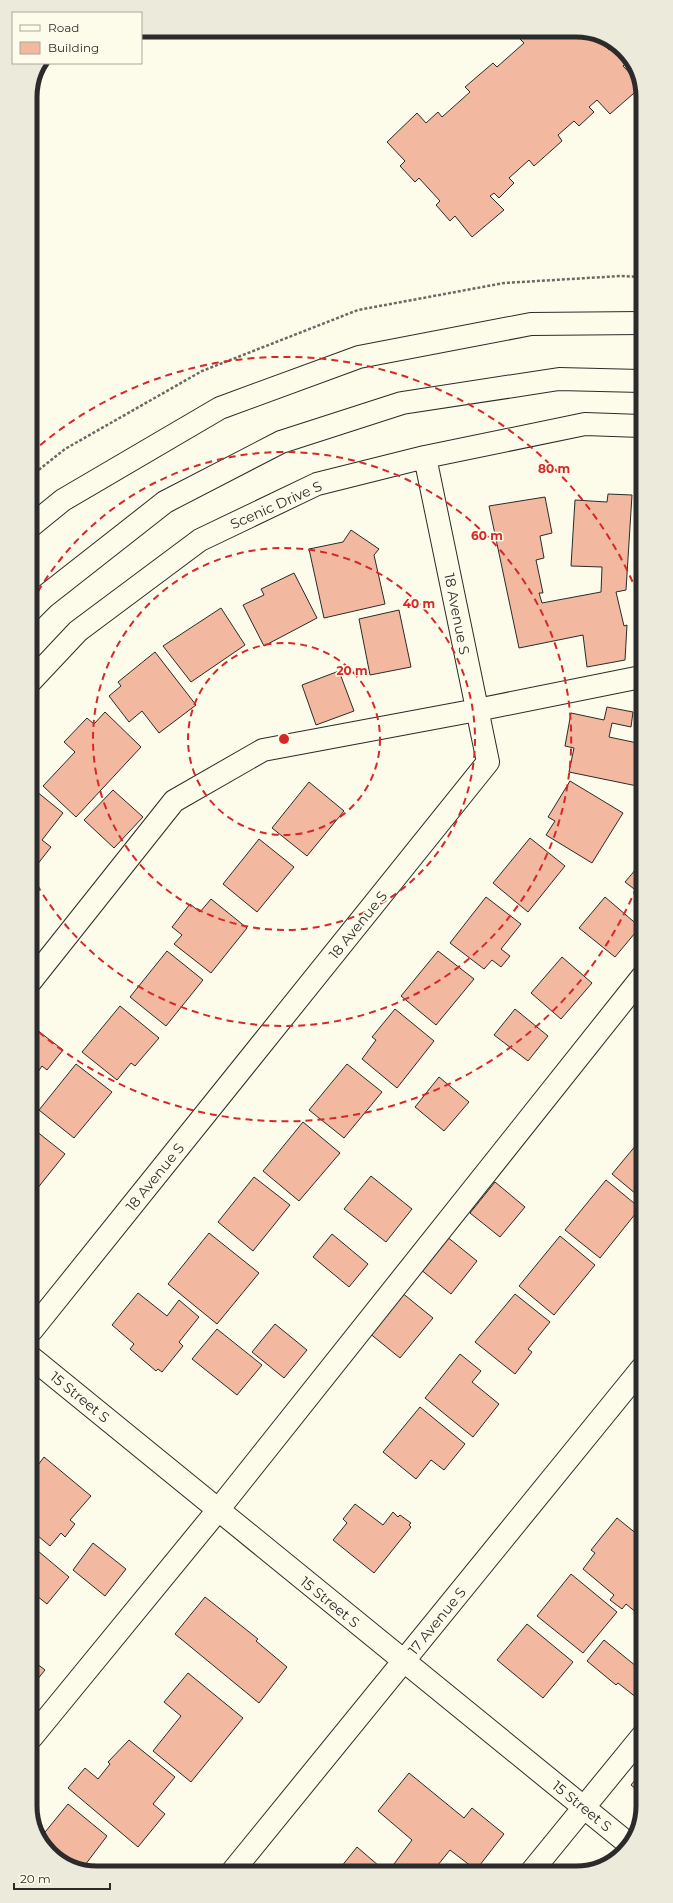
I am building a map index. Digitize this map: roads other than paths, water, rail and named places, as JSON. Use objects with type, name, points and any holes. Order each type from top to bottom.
[{"type":"street","points":[[37,521],[63,500],[220,408],[358,357],[531,324],[636,323]]},
{"type":"street","points":[[37,604],[165,502],[281,442],[402,403],[559,379],[636,381]]},
{"type":"street","name":"Scenic Drive S","points":[[37,674],[78,630],[200,540],[317,484],[425,457],[585,424],[636,426]]},
{"type":"street","name":"18 Avenue S","points":[[37,1324],[488,762],[425,457]]},
{"type":"street","points":[[37,973],[174,801],[263,750],[636,678]]},
{"type":"street","points":[[37,1731],[218,1510],[636,986]]},
{"type":"street","name":"15 Street S","points":[[37,1362],[625,1841]]},
{"type":"street","name":"17 Avenue S","points":[[237,1866],[636,1375]]},
{"type":"street","points":[[536,1866],[636,1743]]}]
